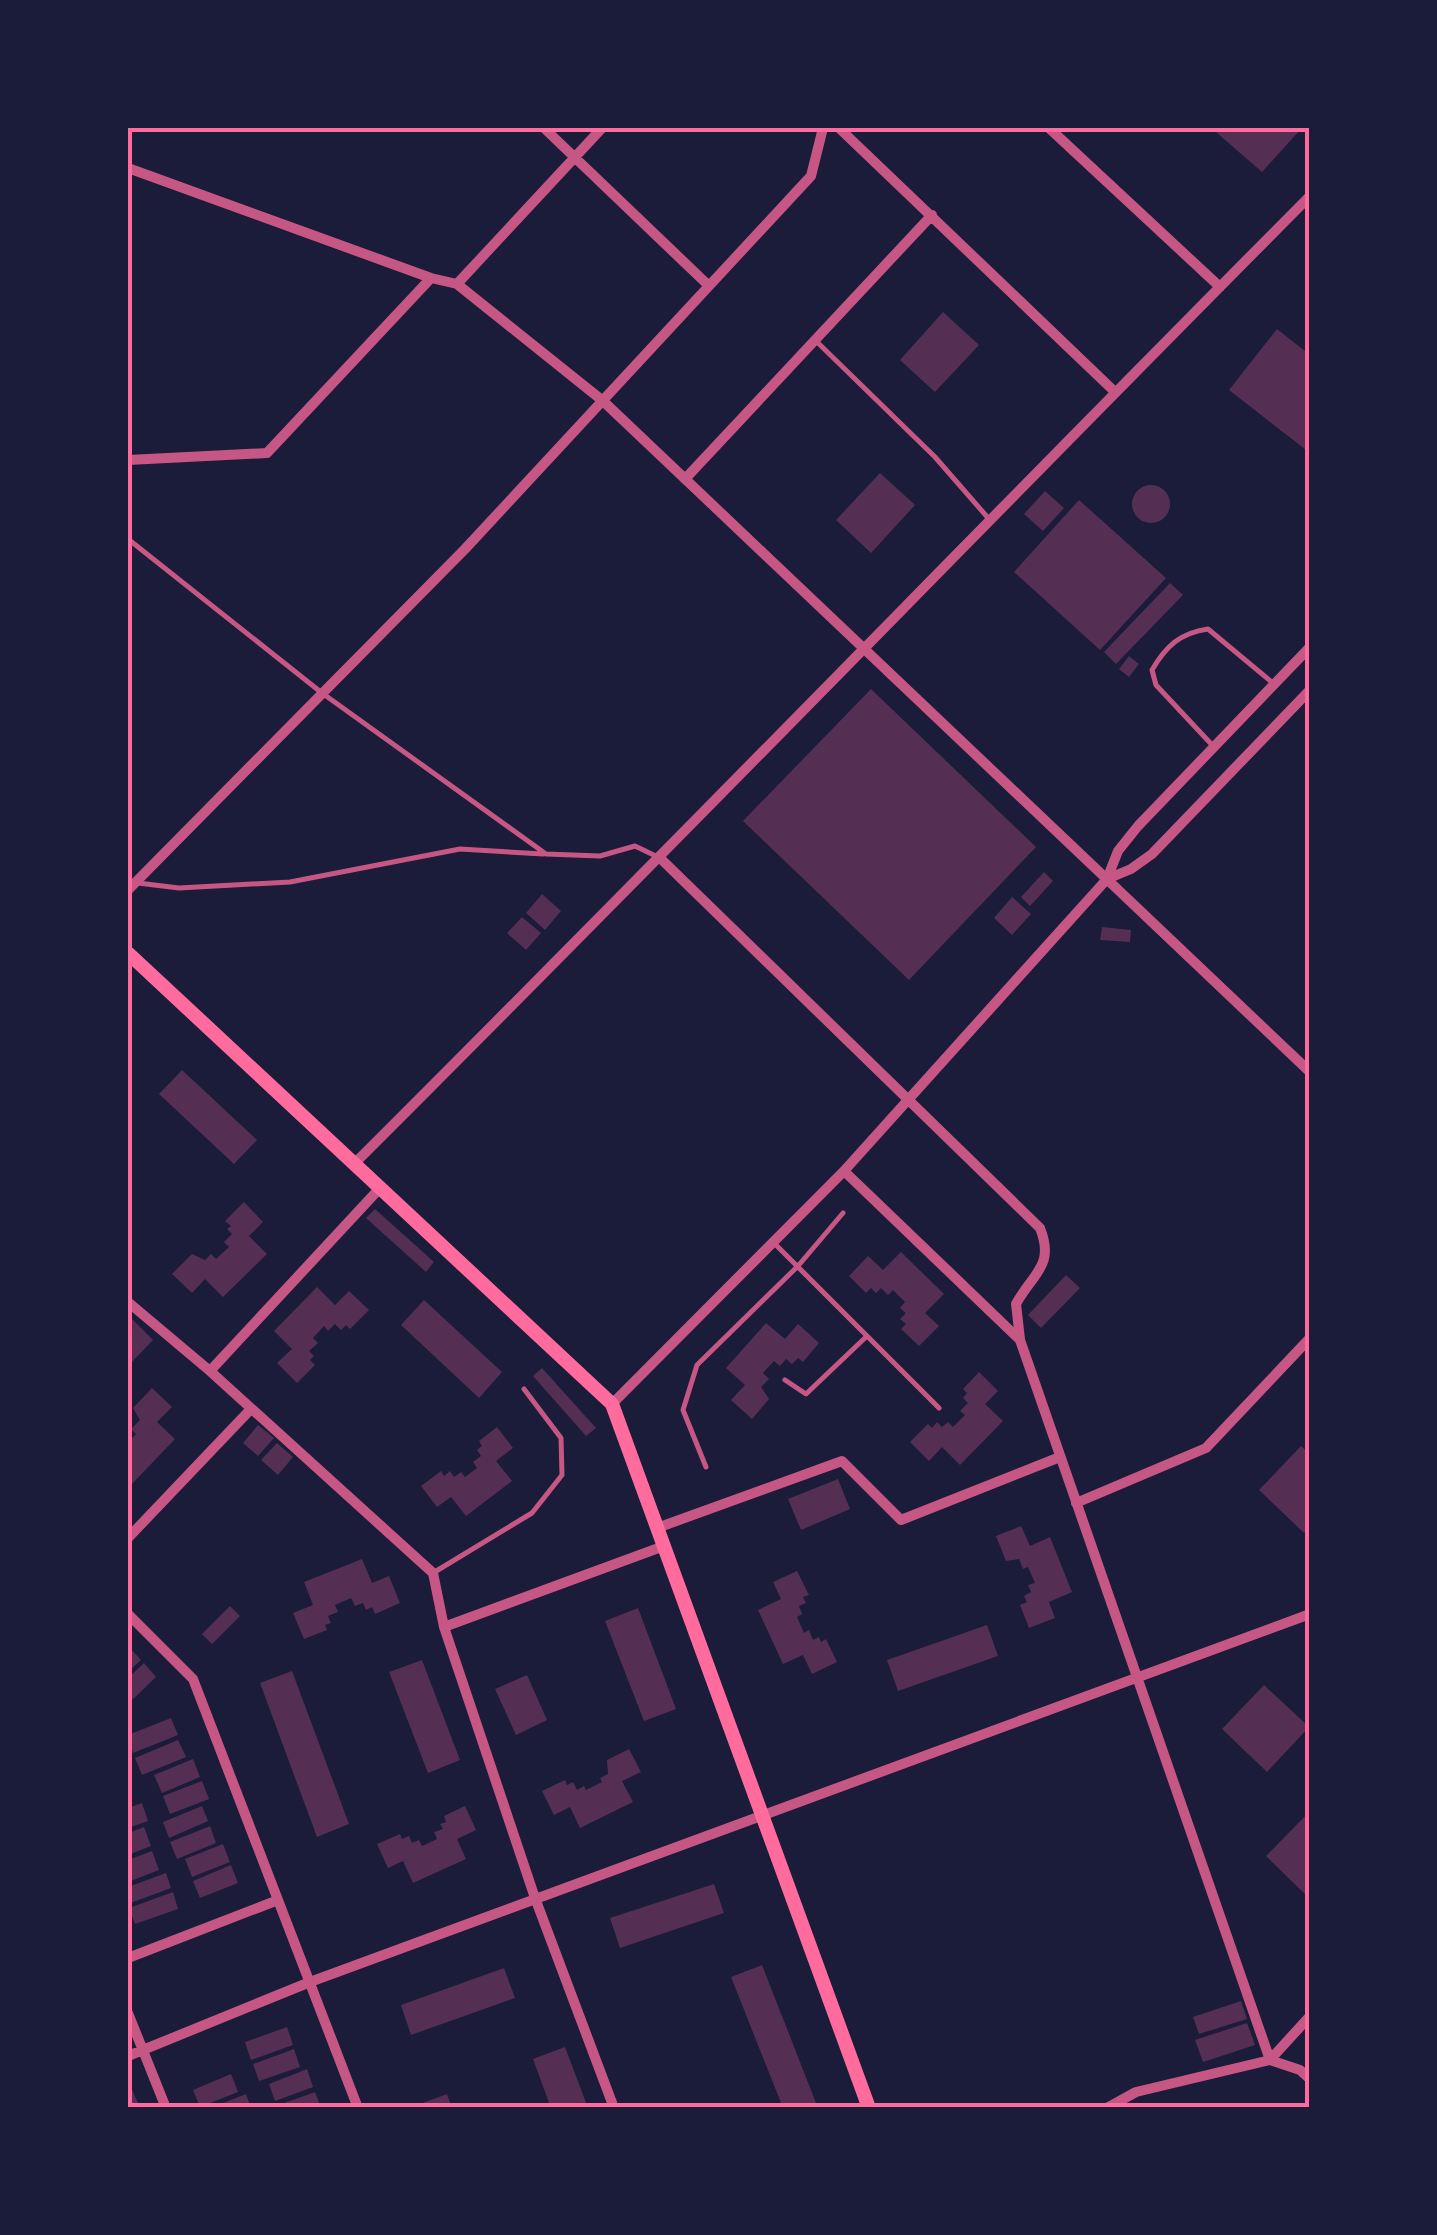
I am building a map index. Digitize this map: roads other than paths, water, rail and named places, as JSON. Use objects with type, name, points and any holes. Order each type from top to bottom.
[{"type":"main road","points":[[128,953],[612,1404],[870,2108]]},
{"type":"street","points":[[544,128],[708,285]]},
{"type":"street","points":[[457,284],[602,128]]},
{"type":"street","points":[[131,886],[478,536],[811,176],[822,128]]},
{"type":"street","points":[[839,128],[1114,391]]},
{"type":"street","points":[[1049,128],[1220,287]]},
{"type":"street","points":[[128,168],[457,284],[603,401],[1310,1072]]},
{"type":"street","points":[[354,1164],[1310,196]]},
{"type":"street","points":[[685,479],[932,215]]},
{"type":"street","points":[[128,460],[267,453],[431,278]]},
{"type":"street","points":[[612,1404],[844,1171],[1107,879],[1118,851],[1138,826],[1310,647]]},
{"type":"street","points":[[1107,879],[1152,854],[1310,690]]},
{"type":"street","points":[[660,858],[1040,1228],[1048,1247],[1044,1266],[1016,1304],[1020,1340],[1270,2060]]},
{"type":"street","points":[[844,1171],[1020,1340]]},
{"type":"street","points":[[210,1370],[380,1188]]},
{"type":"street","points":[[128,1302],[210,1370],[433,1573],[444,1628],[536,1898],[614,2108]]},
{"type":"street","points":[[1076,1503],[1206,1448],[1310,1338]]},
{"type":"street","points":[[128,1538],[250,1410]]},
{"type":"street","points":[[658,1528],[842,1461],[901,1520],[1060,1458]]},
{"type":"street","points":[[444,1628],[664,1546]]},
{"type":"street","points":[[128,1614],[193,1679],[358,2108]]},
{"type":"street","points":[[128,2056],[310,1982],[1310,1614]]},
{"type":"street","points":[[128,1958],[278,1900]]},
{"type":"street","points":[[128,2013],[166,2108]]},
{"type":"street","points":[[1270,2060],[1310,2016]]},
{"type":"street","points":[[1107,2108],[1136,2092],[1270,2060],[1300,2070],[1310,2078]]},
{"type":"lane","points":[[816,340],[935,457],[989,519]]},
{"type":"lane","points":[[128,539],[322,693],[546,854]]},
{"type":"lane","points":[[1214,747],[1156,685],[1152,670],[1165,648],[1188,632],[1208,629],[1274,684]]},
{"type":"lane","points":[[131,886],[179,888],[290,882],[460,849],[600,856],[635,846],[660,858]]},
{"type":"lane","points":[[706,1467],[684,1410],[696,1365],[798,1266],[843,1213]]},
{"type":"lane","points":[[772,1242],[939,1408]]},
{"type":"lane","points":[[785,1380],[806,1394],[867,1336]]},
{"type":"lane","points":[[433,1573],[532,1513],[562,1475],[561,1438],[524,1389]]}]
